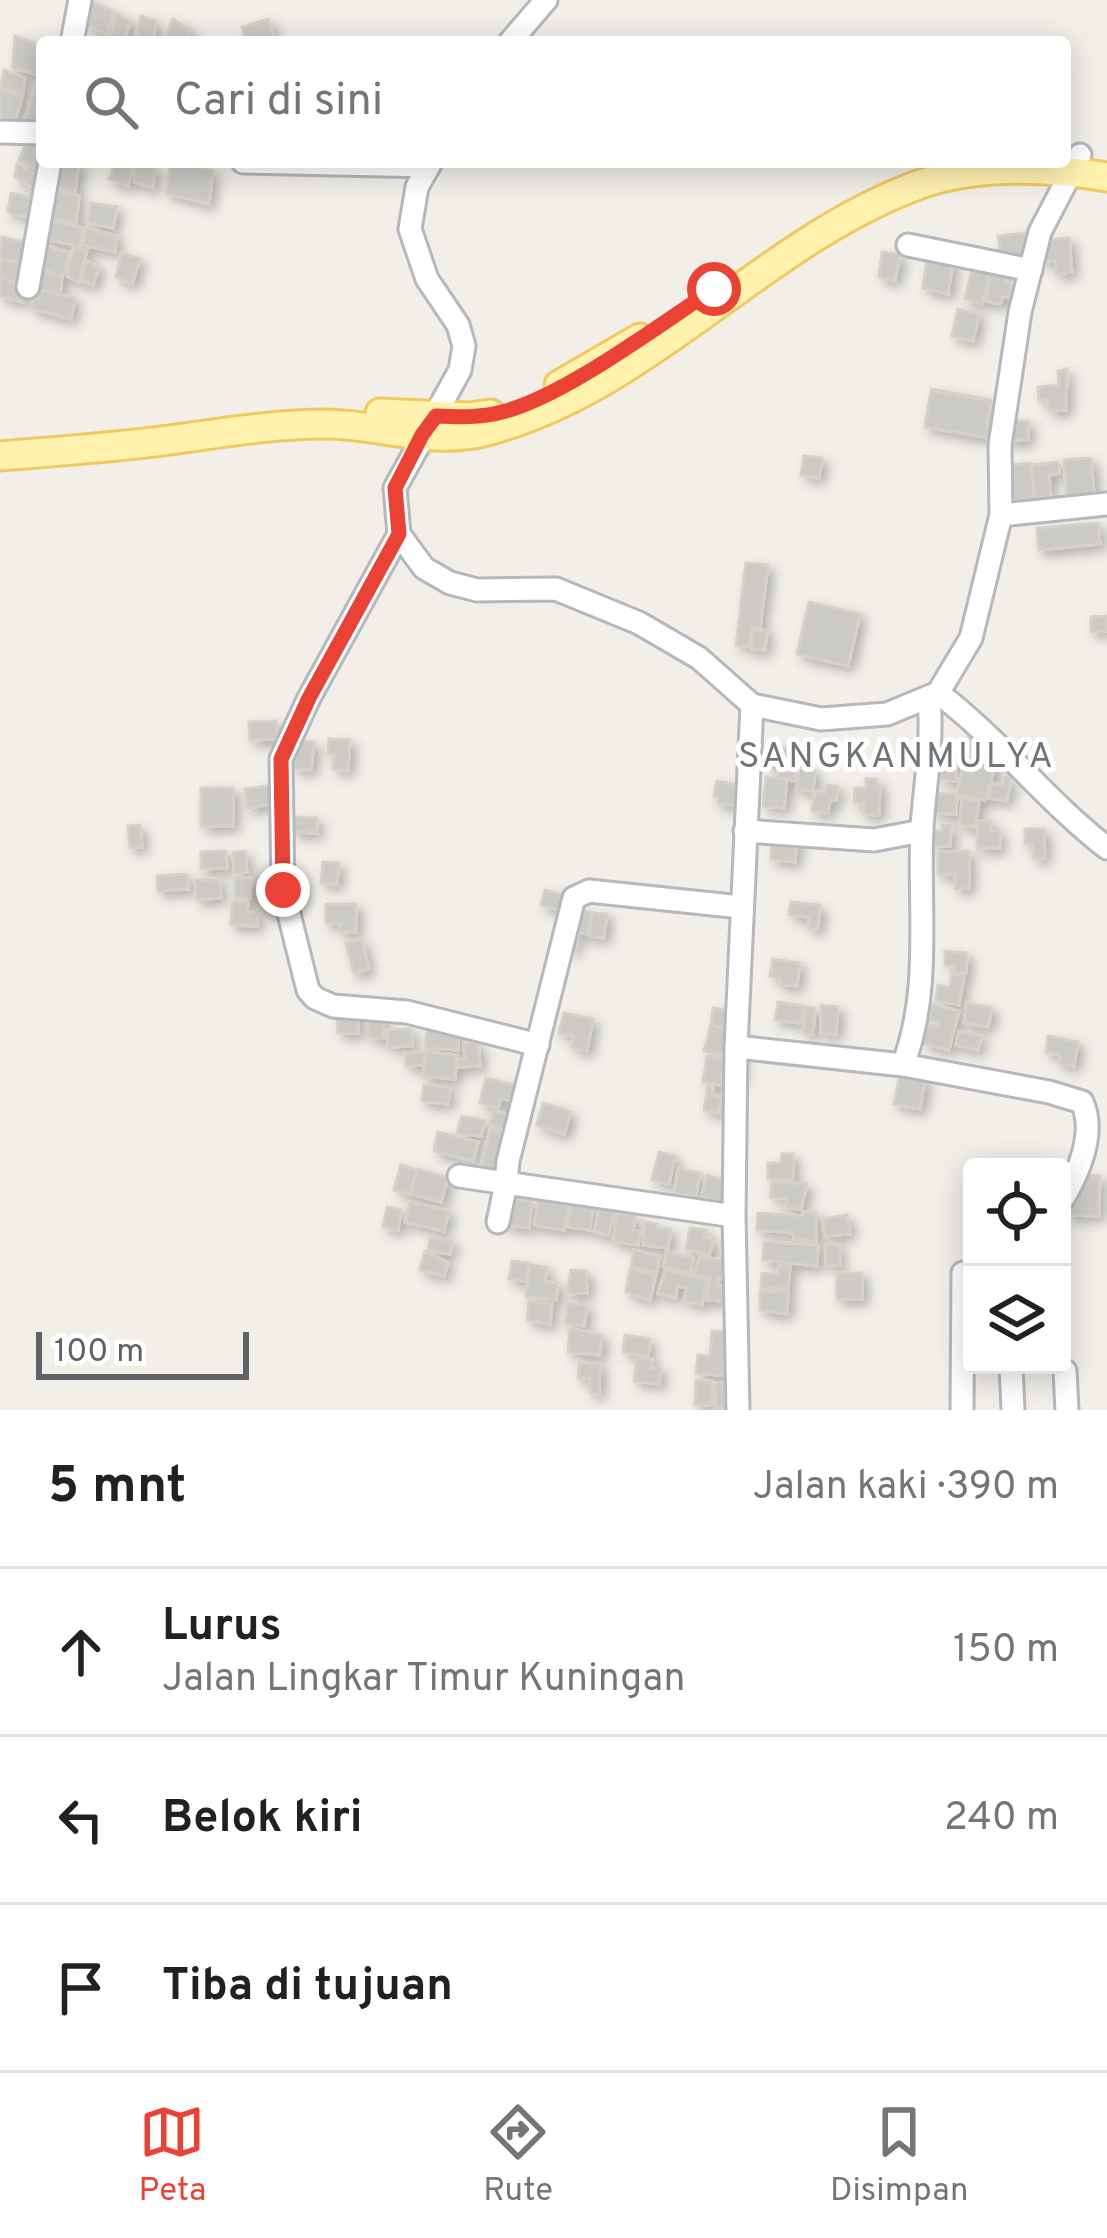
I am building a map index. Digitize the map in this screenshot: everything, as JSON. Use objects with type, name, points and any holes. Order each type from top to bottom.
[{"type":"main road","points":[[1082,160],[1107,177]]},
{"type":"main road","points":[[0,456],[328,424],[429,426],[520,406],[628,346],[855,197],[890,179],[929,168]]},
{"type":"main road","points":[[0,442],[266,412],[347,409],[458,436],[487,431],[613,377],[848,219],[922,184],[1026,168]]},
{"type":"street","points":[[73,36],[80,0]]},
{"type":"street","points":[[515,36],[546,0]]},
{"type":"street","points":[[0,132],[36,134]]},
{"type":"street","points":[[903,1065],[920,1008],[922,831],[933,696],[971,638],[1001,514],[1000,446],[1020,312],[1040,232],[1082,160]]},
{"type":"street","points":[[28,287],[49,168]]},
{"type":"street","points":[[428,168],[418,187],[410,229],[427,279],[458,325],[464,346],[460,370],[395,488],[399,534],[424,568],[450,584],[477,590],[556,589],[639,622],[699,658],[752,705],[850,720],[886,714],[933,696]]},
{"type":"street","points":[[908,245],[1031,270]]},
{"type":"street","points":[[1001,514],[1107,504]]},
{"type":"street","points":[[399,534],[281,759],[283,890],[308,989],[333,1006],[407,1012],[538,1046]]},
{"type":"street","points":[[933,696],[975,721],[1107,848]]},
{"type":"street","points":[[738,1410],[736,1047],[752,705]]},
{"type":"street","points":[[745,831],[874,840],[922,831]]},
{"type":"street","points":[[498,1222],[508,1161],[574,898],[581,892],[741,907]]},
{"type":"street","points":[[736,1047],[903,1065],[1082,1102],[1087,1133],[1071,1180]]},
{"type":"street","points":[[459,1176],[734,1216]]},
{"type":"street","points":[[962,1410],[963,1273]]},
{"type":"street","points":[[1011,1374],[1013,1410]]},
{"type":"street","points":[[1065,1374],[1067,1410]]},
{"type":"building","points":[[89,0],[113,11],[107,34],[84,24]]},
{"type":"building","points":[[116,13],[130,21],[126,36],[111,36]]},
{"type":"building","points":[[141,16],[156,21],[154,36],[136,36]]},
{"type":"building","points":[[173,19],[191,30],[188,36],[166,36]]},
{"type":"building","points":[[268,19],[274,36],[245,36],[242,27]]},
{"type":"building","points":[[15,36],[36,45],[36,74],[13,68]]},
{"type":"building","points":[[4,70],[25,78],[23,93],[0,88]]},
{"type":"building","points":[[36,86],[36,129],[22,128]]},
{"type":"building","points":[[0,89],[22,97],[15,122],[0,119]]},
{"type":"building","points":[[26,142],[36,145],[36,168],[42,171],[19,161]]},
{"type":"building","points":[[17,164],[43,178],[38,190],[15,177]]},
{"type":"building","points":[[55,168],[78,168],[75,193],[54,185]]},
{"type":"building","points":[[114,168],[132,168],[128,186],[109,179]]},
{"type":"building","points":[[135,168],[155,168],[153,188],[134,182]]},
{"type":"building","points":[[170,168],[213,171],[209,204],[166,193]]},
{"type":"building","points":[[50,190],[79,196],[76,224],[47,217]]},
{"type":"building","points":[[11,193],[37,199],[33,219],[8,212]]},
{"type":"building","points":[[91,203],[117,207],[113,228],[88,223]]},
{"type":"building","points":[[42,219],[83,228],[79,246],[40,238]]},
{"type":"building","points":[[87,228],[117,236],[115,252],[83,245]]},
{"type":"building","points":[[1026,233],[1028,256],[1002,261],[998,236]]},
{"type":"building","points":[[2,237],[31,244],[28,265],[0,259]]},
{"type":"building","points":[[1069,238],[1072,272],[1056,274],[1055,260],[1042,262],[1040,241]]},
{"type":"building","points":[[46,246],[70,253],[62,277],[42,268]]},
{"type":"building","points":[[73,248],[87,250],[79,282],[67,276]]},
{"type":"building","points":[[882,252],[900,255],[895,281],[879,277]]},
{"type":"building","points":[[121,253],[140,259],[132,284],[116,277]]},
{"type":"building","points":[[927,258],[953,261],[948,294],[923,288]]},
{"type":"building","points":[[0,259],[26,264],[21,284],[0,278]]},
{"type":"building","points":[[86,260],[99,268],[93,285],[82,281]]},
{"type":"building","points":[[39,268],[62,277],[60,296],[37,288]]},
{"type":"building","points":[[972,269],[990,273],[982,303],[965,299]]},
{"type":"building","points":[[991,269],[1004,271],[1006,283],[1012,284],[1009,298],[1004,296],[1000,304],[986,301]]},
{"type":"building","points":[[0,278],[24,285],[23,302],[0,296]]},
{"type":"building","points":[[34,288],[75,298],[71,319],[31,308]]},
{"type":"building","points":[[958,309],[979,314],[973,341],[952,336]]},
{"type":"building","points":[[1067,369],[1066,410],[1050,411],[1047,400],[1039,400],[1038,387],[1059,385],[1058,371]]},
{"type":"building","points":[[932,389],[990,400],[984,437],[927,427]]},
{"type":"building","points":[[931,391],[991,401],[985,437],[925,427]]},
{"type":"building","points":[[1005,421],[1028,421],[1028,440],[1006,441]]},
{"type":"building","points":[[804,456],[822,458],[819,478],[801,475]]},
{"type":"building","points":[[1091,458],[1094,494],[1067,496],[1064,460]]},
{"type":"building","points":[[1058,462],[1059,473],[1049,475],[1051,497],[1035,498],[1032,465]]},
{"type":"building","points":[[1031,463],[1034,499],[1010,501],[1007,465]]},
{"type":"building","points":[[1098,523],[1100,544],[1039,550],[1037,528]]},
{"type":"building","points":[[746,563],[768,565],[760,628],[752,627],[749,646],[736,645]]},
{"type":"building","points":[[809,602],[860,614],[848,666],[797,654]]},
{"type":"building","points":[[1107,616],[1107,631],[1091,632],[1091,617]]},
{"type":"building","points":[[754,629],[767,631],[765,650],[751,649]]},
{"type":"building","points":[[276,721],[277,739],[250,740],[249,722]]},
{"type":"building","points":[[968,737],[994,744],[991,758],[964,751]]},
{"type":"building","points":[[329,739],[350,740],[348,770],[333,769],[335,755],[328,754]]},
{"type":"building","points":[[297,740],[314,742],[311,770],[294,768]]},
{"type":"building","points":[[768,746],[798,750],[794,781],[777,779],[779,766],[766,764]]},
{"type":"building","points":[[941,754],[957,755],[956,781],[939,779]]},
{"type":"building","points":[[965,755],[997,761],[985,800],[957,794]]},
{"type":"building","points":[[799,768],[815,770],[813,791],[797,789]]},
{"type":"building","points":[[1004,776],[1011,777],[1007,801],[989,798],[992,783],[1003,785]]},
{"type":"building","points":[[766,777],[787,779],[784,808],[763,806]]},
{"type":"building","points":[[866,779],[876,779],[880,785],[879,815],[864,814],[864,803],[854,803],[855,788],[866,788]]},
{"type":"building","points":[[717,781],[739,785],[736,806],[718,803],[719,797],[714,796]]},
{"type":"building","points":[[276,785],[278,803],[248,808],[245,789]]},
{"type":"building","points":[[827,785],[838,786],[836,800],[830,801],[828,813],[812,811],[815,791],[826,792]]},
{"type":"building","points":[[201,788],[233,788],[233,826],[201,826]]},
{"type":"building","points":[[934,793],[957,794],[956,814],[933,813]]},
{"type":"building","points":[[962,798],[979,802],[975,827],[960,825]]},
{"type":"building","points":[[294,817],[317,818],[317,833],[293,832]]},
{"type":"building","points":[[978,821],[991,821],[990,831],[1000,832],[1000,848],[977,848]]},
{"type":"building","points":[[140,825],[142,847],[130,848],[128,826]]},
{"type":"building","points":[[942,825],[951,825],[950,846],[933,846],[934,831],[942,831]]},
{"type":"building","points":[[1025,829],[1044,829],[1045,858],[1033,858],[1033,844],[1025,844]]},
{"type":"building","points":[[783,838],[797,839],[795,862],[771,859],[772,845],[782,846]]},
{"type":"building","points":[[226,851],[227,868],[201,869],[201,852]]},
{"type":"building","points":[[245,851],[247,872],[234,873],[233,852]]},
{"type":"building","points":[[969,851],[969,888],[955,889],[955,874],[938,874],[938,852]]},
{"type":"building","points":[[323,862],[339,863],[337,884],[321,883]]},
{"type":"building","points":[[187,874],[188,889],[158,891],[157,876]]},
{"type":"building","points":[[235,877],[251,878],[250,898],[235,898]]},
{"type":"building","points":[[219,879],[221,898],[197,900],[195,880]]},
{"type":"building","points":[[545,890],[567,896],[563,911],[541,905]]},
{"type":"building","points":[[232,902],[248,902],[247,912],[257,913],[257,926],[231,925]]},
{"type":"building","points":[[791,902],[820,905],[818,929],[808,928],[809,917],[789,915]]},
{"type":"building","points":[[326,904],[356,904],[356,932],[340,932],[340,923],[326,923]]},
{"type":"building","points":[[577,909],[592,913],[588,934],[578,932],[574,951],[569,950]]},
{"type":"building","points":[[592,913],[607,914],[604,938],[590,936]]},
{"type":"building","points":[[361,939],[369,969],[354,973],[346,943]]},
{"type":"building","points":[[945,951],[967,953],[966,973],[945,965]]},
{"type":"building","points":[[773,959],[800,963],[797,986],[780,984],[781,978],[770,976]]},
{"type":"building","points":[[952,974],[964,976],[959,1005],[936,1001],[938,985],[950,988]]},
{"type":"building","points":[[778,1002],[803,1006],[801,1023],[775,1020]]},
{"type":"building","points":[[967,1003],[992,1008],[988,1027],[964,1022]]},
{"type":"building","points":[[933,1004],[959,1011],[949,1050],[923,1043],[928,1024],[939,1027],[940,1023],[929,1020]]},
{"type":"building","points":[[821,1005],[838,1007],[836,1034],[821,1033]]},
{"type":"building","points":[[806,1007],[815,1008],[813,1034],[803,1033]]},
{"type":"building","points":[[713,1008],[731,1011],[734,1029],[711,1025]]},
{"type":"building","points":[[357,1010],[358,1033],[338,1033],[337,1011]]},
{"type":"building","points":[[564,1013],[593,1019],[587,1051],[571,1047],[574,1036],[559,1033]]},
{"type":"building","points":[[382,1014],[384,1038],[369,1038],[368,1016]]},
{"type":"building","points":[[711,1025],[744,1034],[739,1058],[704,1051]]},
{"type":"building","points":[[427,1028],[459,1030],[458,1050],[425,1048]]},
{"type":"building","points":[[411,1029],[412,1046],[388,1047],[387,1030]]},
{"type":"building","points":[[959,1031],[981,1036],[978,1050],[956,1045]]},
{"type":"building","points":[[1048,1036],[1078,1042],[1074,1066],[1059,1063],[1060,1055],[1046,1052]]},
{"type":"building","points":[[478,1042],[480,1066],[458,1067],[458,1059],[465,1059],[464,1043]]},
{"type":"building","points":[[424,1052],[424,1065],[406,1066],[405,1053]]},
{"type":"building","points":[[426,1052],[457,1055],[455,1079],[423,1076]]},
{"type":"building","points":[[707,1056],[742,1062],[739,1079],[722,1076],[720,1085],[703,1082]]},
{"type":"building","points":[[900,1074],[925,1079],[920,1109],[894,1104]]},
{"type":"building","points":[[486,1078],[519,1086],[515,1102],[501,1098],[498,1108],[480,1103]]},
{"type":"building","points":[[424,1085],[450,1088],[448,1104],[422,1101]]},
{"type":"building","points":[[708,1085],[713,1086],[712,1095],[721,1097],[719,1113],[704,1110]]},
{"type":"building","points":[[543,1103],[571,1112],[564,1134],[537,1125]]},
{"type":"building","points":[[494,1110],[514,1117],[509,1131],[489,1125]]},
{"type":"building","points":[[462,1116],[485,1121],[481,1136],[457,1134]]},
{"type":"building","points":[[490,1130],[505,1134],[495,1175],[480,1171]]},
{"type":"building","points":[[438,1132],[478,1142],[473,1161],[434,1151]]},
{"type":"building","points":[[659,1152],[675,1156],[669,1184],[652,1180]]},
{"type":"building","points":[[782,1154],[793,1154],[793,1180],[768,1179],[768,1163],[781,1163]]},
{"type":"building","points":[[401,1165],[416,1170],[410,1194],[394,1190]]},
{"type":"building","points":[[417,1169],[448,1178],[441,1202],[410,1194]]},
{"type":"building","points":[[678,1169],[700,1173],[696,1197],[674,1193]]},
{"type":"building","points":[[707,1175],[724,1180],[724,1203],[701,1197]]},
{"type":"building","points":[[1083,1175],[1100,1176],[1099,1216],[1071,1215],[1076,1185],[1083,1185]]},
{"type":"building","points":[[772,1182],[807,1184],[801,1209],[786,1208],[787,1199],[770,1197]]},
{"type":"building","points":[[506,1197],[532,1201],[529,1228],[503,1224]]},
{"type":"building","points":[[539,1199],[569,1204],[564,1230],[534,1225]]},
{"type":"building","points":[[410,1202],[449,1211],[444,1231],[405,1222]]},
{"type":"building","points":[[571,1203],[593,1206],[590,1230],[568,1227]]},
{"type":"building","points":[[600,1204],[615,1207],[609,1235],[594,1232]]},
{"type":"building","points":[[387,1207],[401,1210],[398,1230],[383,1227]]},
{"type":"building","points":[[803,1212],[816,1212],[816,1241],[794,1239],[793,1233],[757,1230],[758,1213],[803,1216]]},
{"type":"building","points":[[617,1213],[636,1216],[633,1230],[640,1232],[638,1245],[613,1241]]},
{"type":"building","points":[[847,1215],[850,1234],[825,1236],[823,1219]]},
{"type":"building","points":[[645,1222],[657,1224],[657,1229],[671,1229],[668,1248],[643,1245]]},
{"type":"building","points":[[690,1228],[706,1230],[702,1237],[714,1239],[709,1255],[686,1249]]},
{"type":"building","points":[[430,1237],[452,1241],[450,1254],[428,1251]]},
{"type":"building","points":[[764,1242],[818,1245],[817,1266],[763,1260]]},
{"type":"building","points":[[826,1245],[839,1245],[840,1265],[826,1265]]},
{"type":"building","points":[[634,1250],[659,1256],[657,1273],[631,1267]]},
{"type":"building","points":[[425,1251],[448,1263],[444,1276],[420,1270]]},
{"type":"building","points":[[667,1252],[693,1258],[691,1273],[664,1266]]},
{"type":"building","points":[[700,1257],[733,1261],[733,1281],[719,1278],[718,1285],[733,1285],[733,1302],[707,1300],[710,1278],[694,1275]]},
{"type":"building","points":[[512,1261],[528,1263],[526,1281],[509,1279]]},
{"type":"building","points":[[530,1265],[547,1267],[545,1282],[558,1283],[556,1300],[526,1297]]},
{"type":"building","points":[[779,1266],[790,1266],[788,1289],[761,1288],[762,1273],[778,1274]]},
{"type":"building","points":[[630,1269],[656,1275],[650,1300],[626,1292]]},
{"type":"building","points":[[666,1269],[706,1280],[702,1305],[684,1301],[687,1288],[678,1286],[675,1298],[658,1293]]},
{"type":"building","points":[[571,1270],[586,1271],[587,1293],[567,1294]]},
{"type":"building","points":[[837,1273],[862,1273],[862,1299],[837,1299]]},
{"type":"building","points":[[788,1291],[787,1314],[760,1310],[760,1292]]},
{"type":"building","points":[[529,1301],[552,1304],[550,1324],[527,1320]]},
{"type":"building","points":[[568,1303],[587,1306],[584,1326],[565,1323]]},
{"type":"building","points":[[570,1328],[602,1335],[600,1355],[568,1352]]},
{"type":"building","points":[[712,1331],[734,1333],[730,1376],[696,1373],[698,1355],[710,1356]]},
{"type":"building","points":[[625,1335],[650,1339],[648,1356],[623,1352]]},
{"type":"building","points":[[637,1357],[652,1359],[651,1368],[661,1369],[659,1384],[634,1381]]},
{"type":"building","points":[[579,1363],[600,1364],[599,1394],[590,1393],[590,1378],[578,1378]]},
{"type":"building","points":[[696,1380],[712,1381],[711,1405],[695,1404]]},
{"type":"building","points":[[715,1383],[733,1384],[733,1408],[715,1408]]},
{"type":"district","name":"SANGKANMULYA","points":[[897,754]]},
{"type":"route","points":[[283,890],[281,759],[399,534],[395,488],[422,435],[436,416],[469,418],[520,406],[628,346],[714,289]]}]
